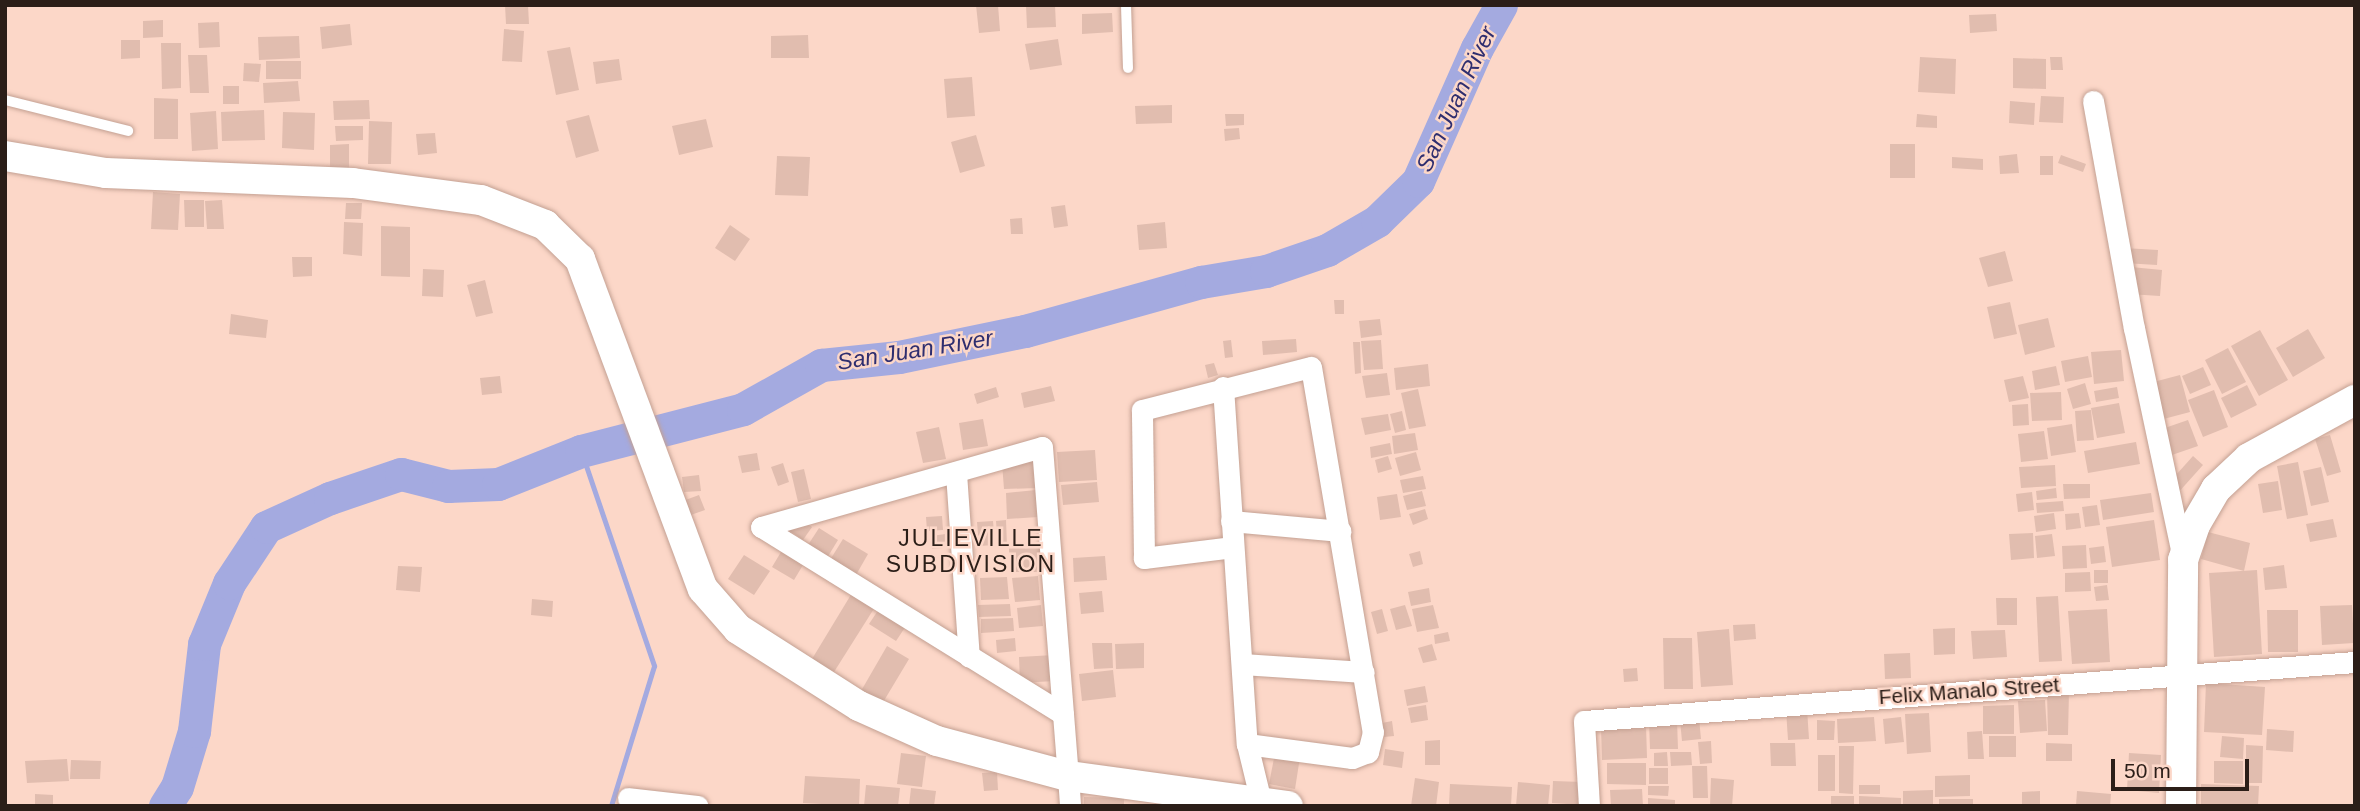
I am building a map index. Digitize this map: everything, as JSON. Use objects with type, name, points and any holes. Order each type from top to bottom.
[{"type":"main road","points":[[5,156],[106,173],[353,183],[481,200],[545,225],[580,259],[703,589],[738,629],[859,706],[937,741],[1068,776],[1144,791],[1270,804]]},
{"type":"main road","points":[[2181,806],[2183,560],[2195,525],[2216,489],[2249,458],[2355,400]]},
{"type":"street","points":[[2093,101],[2133,328],[2183,560]]},
{"type":"street","points":[[1233,547],[1144,558],[1142,410],[1311,366],[1373,733],[1368,752],[1352,758],[1247,744]]},
{"type":"street","points":[[1223,387],[1247,744],[1270,804]]},
{"type":"street","points":[[1063,714],[761,527],[1042,447],[1068,776],[1070,806]]},
{"type":"street","points":[[956,473],[969,657]]},
{"type":"street","points":[[1231,521],[1341,531]]},
{"type":"street","name":"Felix Manalo Street","points":[[1589,806],[1584,721],[2355,662]]},
{"type":"street","points":[[1242,664],[1364,672]]},
{"type":"street","points":[[628,798],[698,806]]},
{"type":"lane","points":[[1126,5],[1128,68]]},
{"type":"lane","points":[[5,100],[128,131]]},
{"type":"building","points":[[505,5],[528,5],[529,24],[506,24]]},
{"type":"building","points":[[976,5],[998,5],[1000,31],[979,33]]},
{"type":"building","points":[[1026,5],[1055,5],[1056,27],[1027,28]]},
{"type":"building","points":[[1112,13],[1113,32],[1082,34],[1082,14]]},
{"type":"building","points":[[1996,14],[1997,31],[1970,33],[1969,15]]},
{"type":"building","points":[[163,20],[163,37],[143,38],[143,21]]},
{"type":"building","points":[[219,22],[220,47],[199,48],[198,23]]},
{"type":"building","points":[[350,24],[352,45],[322,49],[320,27]]},
{"type":"building","points":[[504,29],[524,31],[522,62],[502,61]]},
{"type":"building","points":[[808,35],[809,58],[771,58],[771,36]]},
{"type":"building","points":[[299,36],[300,58],[259,60],[258,37]]},
{"type":"building","points":[[1058,39],[1062,65],[1030,70],[1025,44]]},
{"type":"building","points":[[121,40],[140,40],[140,58],[121,59]]},
{"type":"building","points":[[161,43],[181,43],[181,88],[162,89]]},
{"type":"building","points":[[570,47],[579,90],[556,95],[547,51]]},
{"type":"building","points":[[188,55],[207,55],[209,93],[190,93]]},
{"type":"building","points":[[1920,57],[1956,59],[1955,94],[1918,92]]},
{"type":"building","points":[[2050,57],[2062,57],[2063,70],[2051,70]]},
{"type":"building","points":[[2013,58],[2046,59],[2046,89],[2013,88]]},
{"type":"building","points":[[619,59],[622,80],[596,84],[593,62]]},
{"type":"building","points":[[266,61],[301,61],[301,79],[266,79]]},
{"type":"building","points":[[244,63],[261,64],[259,82],[243,81]]},
{"type":"building","points":[[972,77],[975,116],[947,118],[944,79]]},
{"type":"building","points":[[298,81],[300,101],[264,103],[263,83]]},
{"type":"building","points":[[223,86],[239,86],[239,104],[223,104]]},
{"type":"building","points":[[2041,96],[2064,97],[2063,123],[2039,122]]},
{"type":"building","points":[[154,98],[178,99],[178,139],[154,139]]},
{"type":"building","points":[[369,100],[370,119],[334,120],[333,101]]},
{"type":"building","points":[[2010,101],[2035,103],[2034,125],[2009,123]]},
{"type":"building","points":[[1172,105],[1172,123],[1136,124],[1135,106]]},
{"type":"building","points":[[264,110],[265,140],[222,141],[221,112]]},
{"type":"building","points":[[216,111],[218,149],[192,151],[190,113]]},
{"type":"building","points":[[283,112],[315,113],[314,150],[282,148]]},
{"type":"building","points":[[1225,114],[1244,114],[1244,125],[1226,126]]},
{"type":"building","points":[[1917,114],[1937,116],[1937,128],[1916,127]]},
{"type":"building","points":[[589,115],[599,151],[576,158],[566,121]]},
{"type":"building","points":[[706,119],[713,147],[679,155],[672,126]]},
{"type":"building","points":[[369,121],[392,122],[391,164],[368,164]]},
{"type":"building","points":[[335,126],[363,126],[363,140],[336,141]]},
{"type":"building","points":[[1239,128],[1240,139],[1225,141],[1224,129]]},
{"type":"building","points":[[435,133],[437,153],[418,155],[416,134]]},
{"type":"building","points":[[976,135],[985,166],[960,173],[951,142]]},
{"type":"building","points":[[349,144],[349,171],[330,172],[330,145]]},
{"type":"building","points":[[1890,144],[1915,144],[1915,178],[1890,178]]},
{"type":"building","points":[[2017,154],[2019,173],[2000,174],[1999,156]]},
{"type":"building","points":[[2061,155],[2086,164],[2083,172],[2058,163]]},
{"type":"building","points":[[777,156],[810,157],[808,196],[775,195]]},
{"type":"building","points":[[2040,156],[2053,156],[2053,175],[2040,175]]},
{"type":"building","points":[[1952,157],[1983,159],[1983,170],[1952,168]]},
{"type":"building","points":[[153,192],[180,194],[178,230],[151,229]]},
{"type":"building","points":[[184,200],[204,200],[204,227],[185,227]]},
{"type":"building","points":[[222,200],[224,229],[207,229],[205,201]]},
{"type":"building","points":[[346,203],[362,203],[361,219],[345,219]]},
{"type":"building","points":[[1065,205],[1068,226],[1054,228],[1051,207]]},
{"type":"building","points":[[1022,218],[1023,234],[1011,234],[1010,219]]},
{"type":"building","points":[[344,222],[363,223],[362,256],[343,254]]},
{"type":"building","points":[[1165,222],[1167,248],[1139,250],[1137,225]]},
{"type":"building","points":[[730,225],[750,239],[735,261],[715,248]]},
{"type":"building","points":[[381,226],[410,227],[410,277],[381,276]]},
{"type":"building","points":[[2124,248],[2158,250],[2157,265],[2124,263]]},
{"type":"building","points":[[2005,251],[2013,281],[1988,287],[1979,258]]},
{"type":"building","points":[[292,257],[312,257],[312,276],[293,277]]},
{"type":"building","points":[[2131,267],[2162,270],[2160,296],[2129,294]]},
{"type":"building","points":[[423,269],[444,270],[443,297],[422,296]]},
{"type":"building","points":[[485,280],[493,313],[476,317],[467,285]]},
{"type":"building","points":[[1334,300],[1344,300],[1344,314],[1335,314]]},
{"type":"building","points":[[2010,302],[2017,334],[1994,339],[1987,307]]},
{"type":"building","points":[[231,314],[268,320],[266,338],[229,334]]},
{"type":"building","points":[[2048,318],[2055,347],[2025,355],[2018,325]]},
{"type":"building","points":[[1380,319],[1382,335],[1361,338],[1359,321]]},
{"type":"building","points":[[2308,329],[2325,358],[2293,377],[2276,348]]},
{"type":"building","points":[[2260,330],[2288,380],[2259,396],[2231,346]]},
{"type":"building","points":[[1296,339],[1297,352],[1263,355],[1262,341]]},
{"type":"building","points":[[1231,340],[1233,357],[1225,358],[1223,341]]},
{"type":"building","points":[[1381,340],[1383,369],[1364,370],[1361,341]]},
{"type":"building","points":[[1353,342],[1360,342],[1361,373],[1355,374]]},
{"type":"building","points":[[2228,348],[2246,382],[2222,394],[2205,360]]},
{"type":"building","points":[[2121,350],[2124,381],[2094,384],[2091,352]]},
{"type":"building","points":[[2088,356],[2092,377],[2065,382],[2061,361]]},
{"type":"building","points":[[1214,363],[1218,375],[1208,378],[1205,365]]},
{"type":"building","points":[[1428,364],[1430,386],[1396,390],[1394,368]]},
{"type":"building","points":[[2056,366],[2060,385],[2035,390],[2032,371]]},
{"type":"building","points":[[2203,367],[2211,385],[2190,394],[2182,376]]},
{"type":"building","points":[[1387,373],[1390,395],[1366,398],[1362,376]]},
{"type":"building","points":[[2180,375],[2190,412],[2156,421],[2146,384]]},
{"type":"building","points":[[500,376],[502,393],[482,395],[480,378]]},
{"type":"building","points":[[2023,376],[2029,398],[2009,402],[2004,380]]},
{"type":"building","points":[[2085,383],[2091,404],[2073,409],[2067,389]]},
{"type":"building","points":[[2247,385],[2257,405],[2231,418],[2221,398]]},
{"type":"building","points":[[1051,386],[1055,401],[1024,408],[1021,393]]},
{"type":"building","points":[[996,387],[999,397],[977,404],[974,394]]},
{"type":"building","points":[[2117,387],[2119,398],[2096,402],[2094,391]]},
{"type":"building","points":[[1418,389],[1426,426],[1409,429],[1401,393]]},
{"type":"building","points":[[2214,390],[2228,427],[2203,437],[2188,400]]},
{"type":"building","points":[[2061,392],[2062,420],[2032,421],[2030,393]]},
{"type":"building","points":[[2119,403],[2125,433],[2097,438],[2091,408]]},
{"type":"building","points":[[2028,404],[2029,425],[2013,426],[2012,405]]},
{"type":"building","points":[[2091,410],[2094,440],[2077,441],[2075,411]]},
{"type":"building","points":[[1402,411],[1406,430],[1395,433],[1390,414]]},
{"type":"building","points":[[1388,414],[1391,430],[1365,435],[1361,418]]},
{"type":"building","points":[[983,419],[988,446],[963,450],[959,423]]},
{"type":"building","points":[[2188,420],[2198,446],[2169,456],[2159,430]]},
{"type":"building","points":[[2072,424],[2076,452],[2051,456],[2047,428]]},
{"type":"building","points":[[939,427],[946,459],[923,463],[916,432]]},
{"type":"building","points":[[2044,431],[2048,459],[2021,462],[2018,434]]},
{"type":"building","points":[[1415,433],[1418,450],[1394,454],[1392,436]]},
{"type":"building","points":[[2330,435],[2341,472],[2327,476],[2315,439]]},
{"type":"building","points":[[2136,442],[2140,464],[2088,473],[2084,451]]},
{"type":"building","points":[[1390,443],[1392,454],[1371,458],[1370,447]]},
{"type":"building","points":[[1095,450],[1097,480],[1059,482],[1057,452]]},
{"type":"building","points":[[1416,452],[1421,470],[1400,476],[1395,458]]},
{"type":"building","points":[[757,453],[760,470],[742,473],[738,456]]},
{"type":"building","points":[[1388,456],[1392,469],[1378,473],[1375,460]]},
{"type":"building","points":[[2193,456],[2203,465],[2177,494],[2167,485]]},
{"type":"building","points":[[1035,461],[1037,488],[1004,489],[1002,463]]},
{"type":"building","points":[[2298,462],[2308,515],[2287,519],[2277,466]]},
{"type":"building","points":[[783,463],[789,482],[778,486],[771,467]]},
{"type":"building","points":[[2055,465],[2056,486],[2021,488],[2019,467]]},
{"type":"building","points":[[2321,467],[2329,502],[2311,506],[2303,471]]},
{"type":"building","points":[[804,469],[811,499],[798,502],[791,472]]},
{"type":"building","points":[[699,475],[701,491],[684,492],[682,477]]},
{"type":"building","points":[[1423,476],[1426,489],[1403,493],[1400,480]]},
{"type":"building","points":[[2278,481],[2282,510],[2263,513],[2258,484]]},
{"type":"building","points":[[1097,482],[1099,502],[1063,505],[1061,485]]},
{"type":"building","points":[[2063,484],[2090,484],[2090,498],[2064,499]]},
{"type":"building","points":[[2056,488],[2057,498],[2037,500],[2036,491]]},
{"type":"building","points":[[1036,490],[1038,517],[1007,519],[1006,493]]},
{"type":"building","points":[[1422,491],[1426,506],[1407,510],[1403,496]]},
{"type":"building","points":[[2032,492],[2034,510],[2018,512],[2016,494]]},
{"type":"building","points":[[2151,493],[2154,512],[2103,520],[2100,500]]},
{"type":"building","points":[[1397,494],[1401,517],[1380,520],[1377,497]]},
{"type":"building","points":[[699,495],[705,510],[685,517],[680,502]]},
{"type":"building","points":[[2063,501],[2064,511],[2037,513],[2036,503]]},
{"type":"building","points":[[2097,505],[2100,525],[2085,527],[2082,507]]},
{"type":"building","points":[[1425,509],[1428,519],[1413,525],[1409,514]]},
{"type":"building","points":[[2054,513],[2056,529],[2036,532],[2034,516]]},
{"type":"building","points":[[2079,513],[2081,528],[2066,530],[2065,514]]},
{"type":"building","points":[[942,516],[943,530],[927,531],[926,517]]},
{"type":"building","points":[[799,518],[812,527],[803,540],[790,531]]},
{"type":"building","points":[[2333,519],[2337,537],[2310,542],[2306,524]]},
{"type":"building","points":[[1006,520],[1007,546],[998,547],[996,521]]},
{"type":"building","points":[[2154,520],[2160,560],[2112,567],[2106,527]]},
{"type":"building","points":[[993,521],[995,545],[979,546],[977,522]]},
{"type":"building","points":[[819,528],[838,540],[827,558],[808,545]]},
{"type":"building","points":[[2208,532],[2250,543],[2244,571],[2201,559]]},
{"type":"building","points":[[953,533],[954,547],[932,549],[931,536]]},
{"type":"building","points":[[2033,533],[2034,558],[2011,560],[2009,534]]},
{"type":"building","points":[[2052,534],[2055,556],[2037,558],[2035,536]]},
{"type":"building","points":[[843,539],[868,554],[856,575],[830,560]]},
{"type":"building","points":[[2086,545],[2087,568],[2063,569],[2062,546]]},
{"type":"building","points":[[2104,546],[2106,562],[2091,564],[2089,548]]},
{"type":"building","points":[[1043,547],[1044,572],[1009,572],[1009,548]]},
{"type":"building","points":[[1420,551],[1423,564],[1413,567],[1409,554]]},
{"type":"building","points":[[781,552],[803,565],[794,580],[772,567]]},
{"type":"building","points":[[744,555],[770,571],[754,595],[728,579]]},
{"type":"building","points":[[1105,556],[1107,580],[1074,582],[1073,558]]},
{"type":"building","points":[[2284,565],[2287,588],[2265,590],[2263,568]]},
{"type":"building","points":[[398,566],[422,567],[420,592],[396,590]]},
{"type":"building","points":[[2094,570],[2108,570],[2108,583],[2094,583]]},
{"type":"building","points":[[2257,570],[2262,654],[2214,657],[2209,573]]},
{"type":"building","points":[[2090,572],[2091,591],[2065,592],[2065,573]]},
{"type":"building","points":[[1038,576],[1040,600],[1015,602],[1012,578]]},
{"type":"building","points":[[1007,577],[1009,599],[981,600],[980,578]]},
{"type":"building","points":[[2107,585],[2109,600],[2096,601],[2094,587]]},
{"type":"building","points":[[1429,588],[1431,602],[1411,606],[1408,592]]},
{"type":"building","points":[[1102,591],[1104,612],[1081,614],[1079,593]]},
{"type":"building","points":[[852,593],[875,607],[834,672],[812,659]]},
{"type":"building","points":[[2058,596],[2062,661],[2039,662],[2036,597]]},
{"type":"building","points":[[1996,598],[2017,598],[2017,625],[1997,625]]},
{"type":"building","points":[[532,599],[553,601],[552,617],[531,615]]},
{"type":"building","points":[[1010,604],[1011,616],[979,617],[978,605]]},
{"type":"building","points":[[1041,605],[1043,626],[1019,628],[1017,608]]},
{"type":"building","points":[[1405,605],[1412,626],[1396,630],[1390,609]]},
{"type":"building","points":[[1433,605],[1439,628],[1417,632],[1412,609]]},
{"type":"building","points":[[2352,605],[2354,643],[2322,645],[2320,606]]},
{"type":"building","points":[[881,606],[908,623],[896,641],[869,624]]},
{"type":"building","points":[[1382,609],[1388,631],[1377,634],[1371,612]]},
{"type":"building","points":[[2107,609],[2110,662],[2072,664],[2068,611]]},
{"type":"building","points":[[2267,610],[2298,610],[2298,652],[2268,652]]},
{"type":"building","points":[[1013,618],[1014,631],[981,633],[981,619]]},
{"type":"building","points":[[1755,624],[1756,639],[1734,641],[1733,625]]},
{"type":"building","points":[[1955,628],[1955,654],[1934,655],[1933,629]]},
{"type":"building","points":[[1729,629],[1733,685],[1701,687],[1697,632]]},
{"type":"building","points":[[2005,630],[2007,657],[1973,659],[1971,631]]},
{"type":"building","points":[[1448,632],[1450,641],[1435,644],[1434,635]]},
{"type":"building","points":[[1015,638],[1016,651],[997,653],[996,640]]},
{"type":"building","points":[[1663,638],[1692,638],[1693,689],[1664,689]]},
{"type":"building","points":[[1092,643],[1112,643],[1113,668],[1094,669]]},
{"type":"building","points":[[1144,643],[1144,668],[1116,669],[1115,644]]},
{"type":"building","points":[[1432,644],[1437,660],[1423,663],[1418,648]]},
{"type":"building","points":[[887,646],[909,659],[882,704],[861,691]]},
{"type":"building","points":[[1910,653],[1911,678],[1885,679],[1884,654]]},
{"type":"building","points":[[1054,655],[1055,681],[1020,683],[1019,657]]},
{"type":"building","points":[[1637,668],[1638,681],[1624,682],[1623,669]]},
{"type":"building","points":[[1113,670],[1116,697],[1082,701],[1079,674]]},
{"type":"building","points":[[2206,683],[2265,687],[2262,735],[2204,732]]},
{"type":"building","points":[[1425,686],[1428,702],[1407,706],[1404,690]]},
{"type":"building","points":[[2047,691],[2069,691],[2068,735],[2048,735]]},
{"type":"building","points":[[2045,700],[2047,731],[2020,733],[2018,701]]},
{"type":"building","points":[[1426,705],[1428,720],[1411,723],[1408,708]]},
{"type":"building","points":[[2014,705],[2014,734],[1983,734],[1983,706]]},
{"type":"building","points":[[1807,709],[1809,739],[1788,740],[1786,710]]},
{"type":"building","points":[[1929,713],[1931,752],[1907,754],[1905,714]]},
{"type":"building","points":[[1874,717],[1876,741],[1838,743],[1837,719]]},
{"type":"building","points":[[1901,717],[1904,742],[1885,744],[1883,719]]},
{"type":"building","points":[[1699,718],[1701,739],[1682,741],[1680,720]]},
{"type":"building","points":[[1677,720],[1678,749],[1650,749],[1649,721]]},
{"type":"building","points":[[1817,720],[1835,721],[1834,740],[1817,740]]},
{"type":"building","points":[[1392,721],[1394,736],[1384,737],[1382,723]]},
{"type":"building","points":[[1646,726],[1647,758],[1602,760],[1601,728]]},
{"type":"building","points":[[2267,729],[2294,731],[2293,752],[2266,750]]},
{"type":"building","points":[[1982,731],[1984,759],[1968,759],[1967,732]]},
{"type":"building","points":[[1989,736],[2016,736],[2016,757],[1989,757]]},
{"type":"building","points":[[2222,736],[2244,738],[2243,759],[2220,757]]},
{"type":"building","points":[[1440,740],[1440,765],[1425,765],[1425,741]]},
{"type":"building","points":[[1711,741],[1712,763],[1700,764],[1698,742]]},
{"type":"building","points":[[1770,743],[1795,743],[1796,766],[1771,766]]},
{"type":"building","points":[[2046,743],[2072,744],[2072,761],[2046,761]]},
{"type":"building","points":[[2246,745],[2263,746],[2262,783],[2246,783]]},
{"type":"building","points":[[1839,746],[1854,746],[1853,794],[1839,793]]},
{"type":"building","points":[[1385,749],[1404,752],[1402,768],[1383,765]]},
{"type":"building","points":[[1667,752],[1668,766],[1654,766],[1654,753]]},
{"type":"building","points":[[1670,752],[1691,752],[1692,765],[1671,766]]},
{"type":"building","points":[[901,753],[926,756],[922,787],[897,784]]},
{"type":"building","points":[[1275,753],[1300,757],[1295,789],[1269,784]]},
{"type":"building","points":[[2129,753],[2161,755],[2159,793],[2127,790]]},
{"type":"building","points":[[1818,755],[1835,755],[1835,791],[1818,791]]},
{"type":"building","points":[[67,759],[69,781],[27,783],[25,761]]},
{"type":"building","points":[[71,760],[101,761],[100,779],[70,779]]},
{"type":"building","points":[[2214,761],[2243,761],[2243,784],[2214,783]]},
{"type":"building","points":[[1607,763],[1646,763],[1646,785],[1607,784]]},
{"type":"building","points":[[1692,766],[1707,766],[1708,798],[1693,798]]},
{"type":"building","points":[[1649,768],[1668,768],[1668,784],[1649,784]]},
{"type":"building","points":[[997,772],[998,790],[984,791],[982,773]]},
{"type":"building","points":[[1970,775],[1970,796],[1935,797],[1935,776]]},
{"type":"building","points":[[805,776],[860,779],[859,806],[803,803]]},
{"type":"building","points":[[1415,778],[1439,782],[1436,806],[1411,806]]},
{"type":"building","points":[[1711,778],[1734,780],[1732,806],[1710,806]]},
{"type":"building","points":[[1553,781],[1582,782],[1582,805],[1552,803]]},
{"type":"building","points":[[1518,782],[1550,785],[1548,806],[1516,806]]},
{"type":"building","points":[[1450,784],[1512,787],[1511,806],[1449,806]]},
{"type":"building","points":[[2201,784],[2259,786],[2258,806],[2201,806]]},
{"type":"building","points":[[866,785],[900,788],[898,806],[864,806]]},
{"type":"building","points":[[1859,785],[1880,785],[1880,794],[1859,794]]},
{"type":"building","points":[[1648,786],[1669,786],[1668,796],[1648,795]]},
{"type":"building","points":[[911,788],[936,791],[934,806],[909,806]]},
{"type":"building","points":[[1642,789],[1643,806],[1611,806],[1610,790]]},
{"type":"building","points":[[1933,790],[1933,806],[1903,806],[1903,791]]},
{"type":"building","points":[[2040,791],[2040,804],[2022,804],[2022,792]]},
{"type":"building","points":[[2077,791],[2111,794],[2110,806],[2076,806]]},
{"type":"building","points":[[35,794],[53,795],[53,806],[35,806]]},
{"type":"building","points":[[1831,796],[1854,796],[1854,806],[1831,806]]},
{"type":"building","points":[[1859,796],[1901,798],[1901,806],[1859,806]]},
{"type":"building","points":[[1084,797],[1124,798],[1124,806],[1084,806]]},
{"type":"building","points":[[1648,798],[1675,800],[1675,806],[1648,806]]},
{"type":"building","points":[[1939,799],[1973,799],[1973,806],[1939,806]]},
{"type":"waterway","name":"San Juan River","points":[[165,806],[177,787],[194,731],[204,644],[229,583],[266,527],[330,498],[401,474],[448,486],[498,484],[581,451],[743,409],[821,365],[899,357],[1025,331],[1201,282],[1266,271],[1327,250],[1377,221],[1418,181],[1477,48],[1501,5]]},
{"type":"waterway","points":[[581,451],[654,666],[611,806]]},
{"type":"district","name":"JULIEVILLE SUBDIVISION","points":[[971,551]]}]
